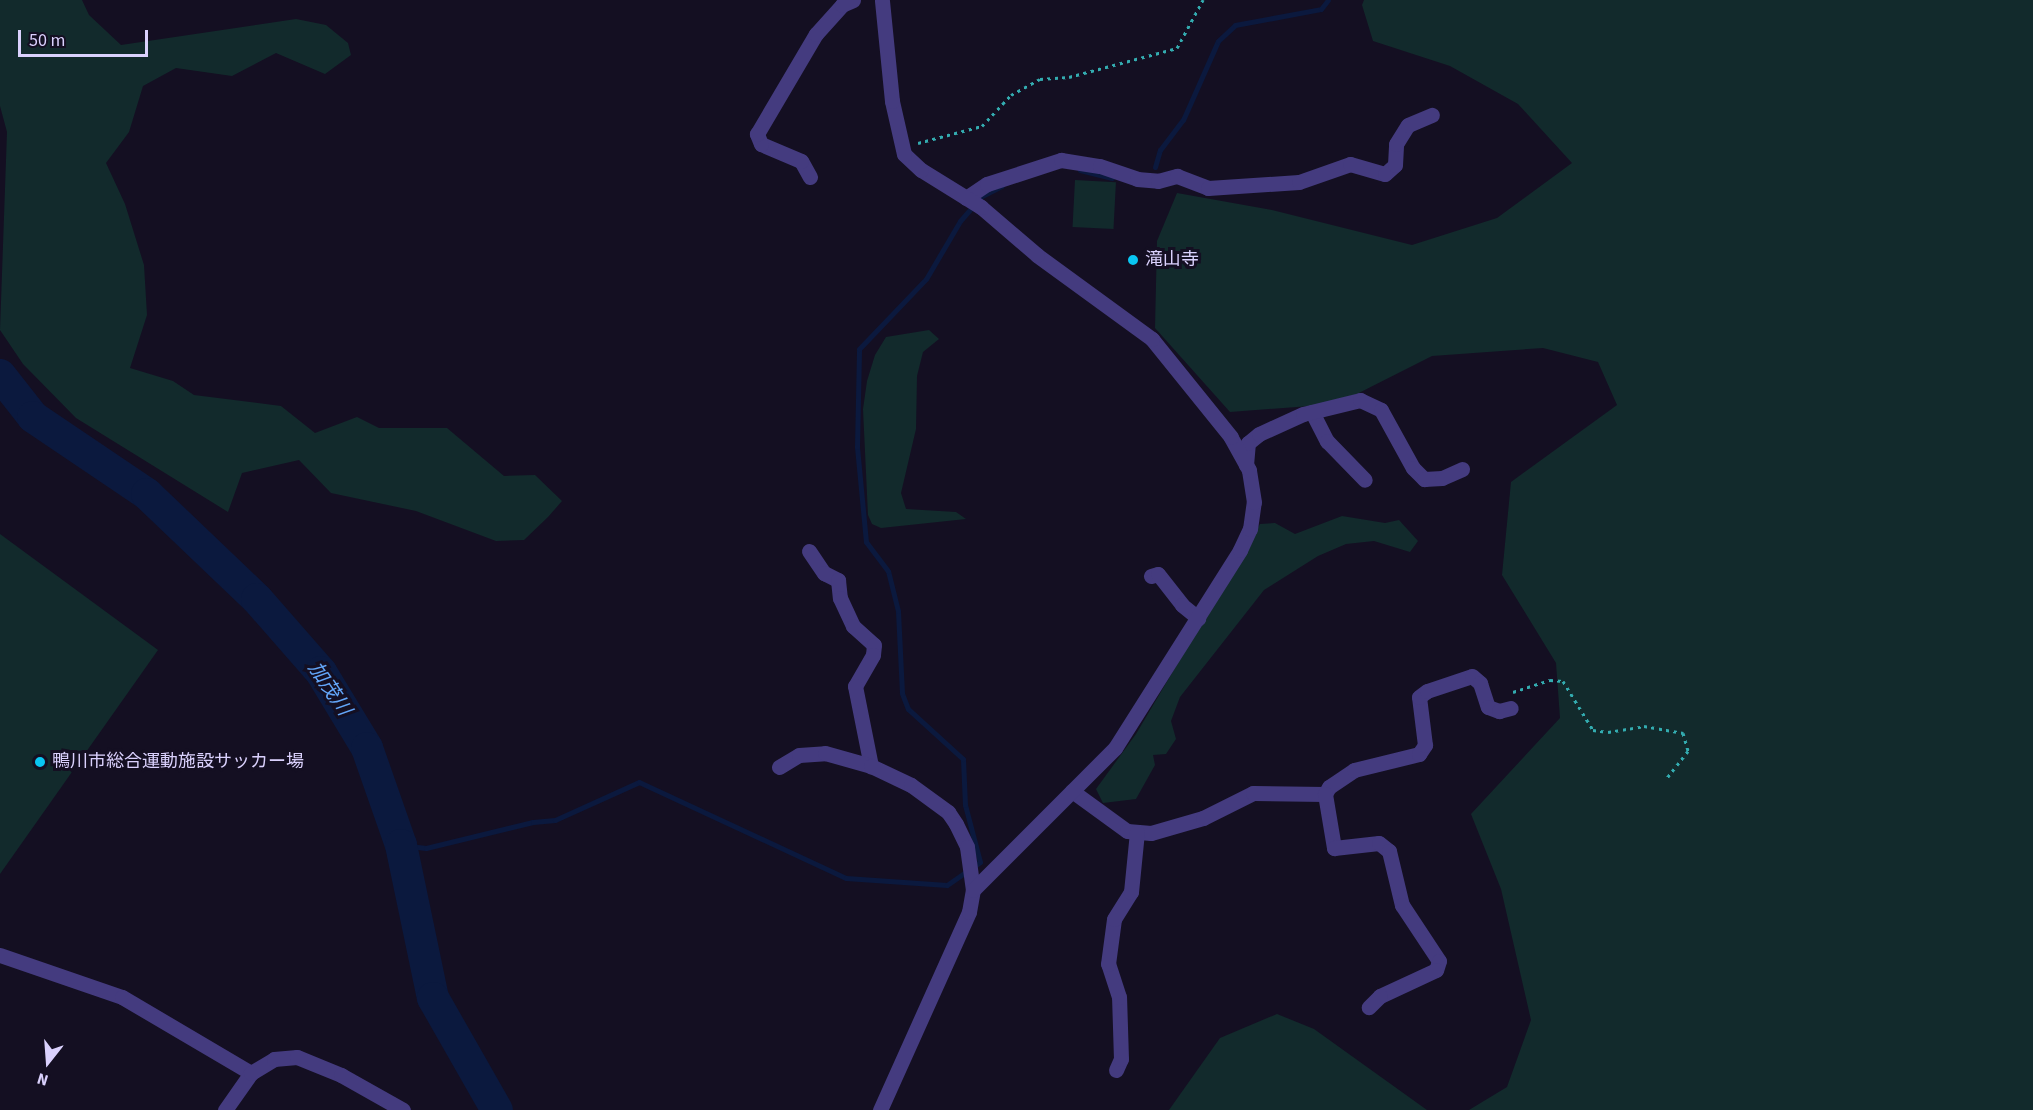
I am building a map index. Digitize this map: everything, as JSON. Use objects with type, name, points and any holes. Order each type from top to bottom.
[{"type":"street","points":[[810,177],[801,161],[761,144],[757,134],[816,34],[842,5],[853,0]]},
{"type":"street","points":[[882,0],[899,144],[921,170],[972,202],[1036,255],[1152,339],[1212,410],[1246,465]]},
{"type":"street","points":[[972,202],[987,184],[1061,160],[1100,166],[1137,179],[1158,181],[1177,176],[1208,188],[1299,182],[1350,164],[1385,174],[1395,165],[1396,144],[1408,125],[1432,115]]},
{"type":"street","points":[[973,890],[1115,748],[1198,618],[1250,529],[1254,502],[1246,465],[1248,443],[1259,434],[1311,412],[1360,400],[1381,410],[1413,468],[1425,479],[1442,478],[1462,469]]},
{"type":"street","points":[[1311,412],[1327,441],[1365,480]]},
{"type":"street","points":[[809,551],[824,573],[837,580],[840,598],[853,626],[874,645],[873,655],[855,686],[871,766]]},
{"type":"street","points":[[1151,576],[1158,574],[1182,605],[1198,618]]},
{"type":"street","points":[[1072,791],[1127,831],[1151,833],[1203,818],[1253,793],[1325,794],[1354,770],[1419,754],[1425,745],[1419,697],[1427,691],[1472,676],[1480,683],[1488,707],[1499,711],[1511,708]]},
{"type":"street","points":[[779,766],[799,755],[825,753],[871,766],[911,785],[948,812],[967,847],[973,890],[969,912],[880,1110]]},
{"type":"street","points":[[1325,794],[1335,848],[1379,843],[1389,851],[1402,905],[1439,961],[1436,970],[1380,996],[1370,1007]]},
{"type":"street","points":[[1116,1070],[1120,1059],[1119,997],[1108,964],[1114,919],[1131,892],[1137,832]]},
{"type":"street","points":[[0,955],[122,997],[251,1073]]},
{"type":"street","points":[[225,1110],[251,1073],[274,1059],[297,1057],[340,1075],[403,1110]]},
{"type":"path","points":[[899,144],[929,142],[982,126],[1011,95],[1040,79],[1069,77],[1177,48],[1203,0]]},
{"type":"path","points":[[1486,700],[1550,680],[1563,681],[1593,730],[1608,732],[1644,726],[1683,732],[1688,751],[1667,778]]},
{"type":"green space","points":[[0,0],[82,0],[89,15],[121,45],[296,19],[326,25],[348,43],[351,55],[325,74],[276,53],[232,76],[176,68],[143,86],[129,132],[106,163],[125,204],[144,265],[147,315],[130,368],[173,381],[194,395],[281,406],[315,433],[357,417],[379,428],[447,428],[504,476],[535,475],[562,501],[548,517],[524,540],[496,541],[416,511],[331,493],[299,460],[242,473],[228,512],[76,418],[23,364],[0,330],[7,132],[0,106]]},
{"type":"green space","points":[[1364,0],[2033,0],[2033,1110],[1469,1110],[1507,1087],[1531,1020],[1501,889],[1471,814],[1560,718],[1556,663],[1502,575],[1511,482],[1617,405],[1598,362],[1543,348],[1432,356],[1337,404],[1230,412],[1155,328],[1157,241],[1177,193],[1272,210],[1412,245],[1497,218],[1572,163],[1518,104],[1450,66],[1373,41],[1362,5]]},
{"type":"green space","points":[[1075,180],[1116,182],[1113,229],[1073,227]]},
{"type":"green space","points":[[929,330],[939,339],[923,352],[917,376],[916,429],[901,493],[906,509],[956,512],[966,519],[881,528],[872,524],[868,515],[863,409],[867,381],[875,355],[886,337]]},
{"type":"green space","points":[[1342,516],[1385,523],[1399,520],[1418,541],[1410,552],[1374,541],[1346,544],[1318,556],[1264,590],[1180,697],[1171,721],[1176,739],[1166,754],[1153,755],[1155,765],[1136,799],[1103,803],[1096,789],[1136,734],[1260,524],[1275,523],[1295,534]]},
{"type":"green space","name":"鴨川市総合運動施設サッカー場","points":[[0,534],[158,650],[0,874]]},
{"type":"green space","points":[[1277,1014],[1314,1029],[1427,1110],[1169,1110],[1220,1038]]},
{"type":"waterway","points":[[1155,167],[1160,150],[1183,120],[1218,41],[1235,25],[1321,9],[1328,0]]},
{"type":"waterway","points":[[1080,170],[1112,178]]},
{"type":"waterway","points":[[401,845],[426,848],[533,822],[555,820],[639,782],[846,878],[947,885],[980,862],[965,805],[963,759],[908,709],[902,693],[898,611],[888,571],[866,542],[857,447],[859,349],[926,279],[960,221],[982,196],[1002,186]]},
{"type":"waterway","name":"加茂川","points":[[0,375],[33,417],[147,494],[257,599],[321,672],[367,748],[401,845],[433,998],[497,1110]]},
{"type":"place","name":"滝山寺","points":[[1133,260]]},
{"type":"place","name":"鴨川市総合運動施設サッカー場","points":[[40,762]]}]
